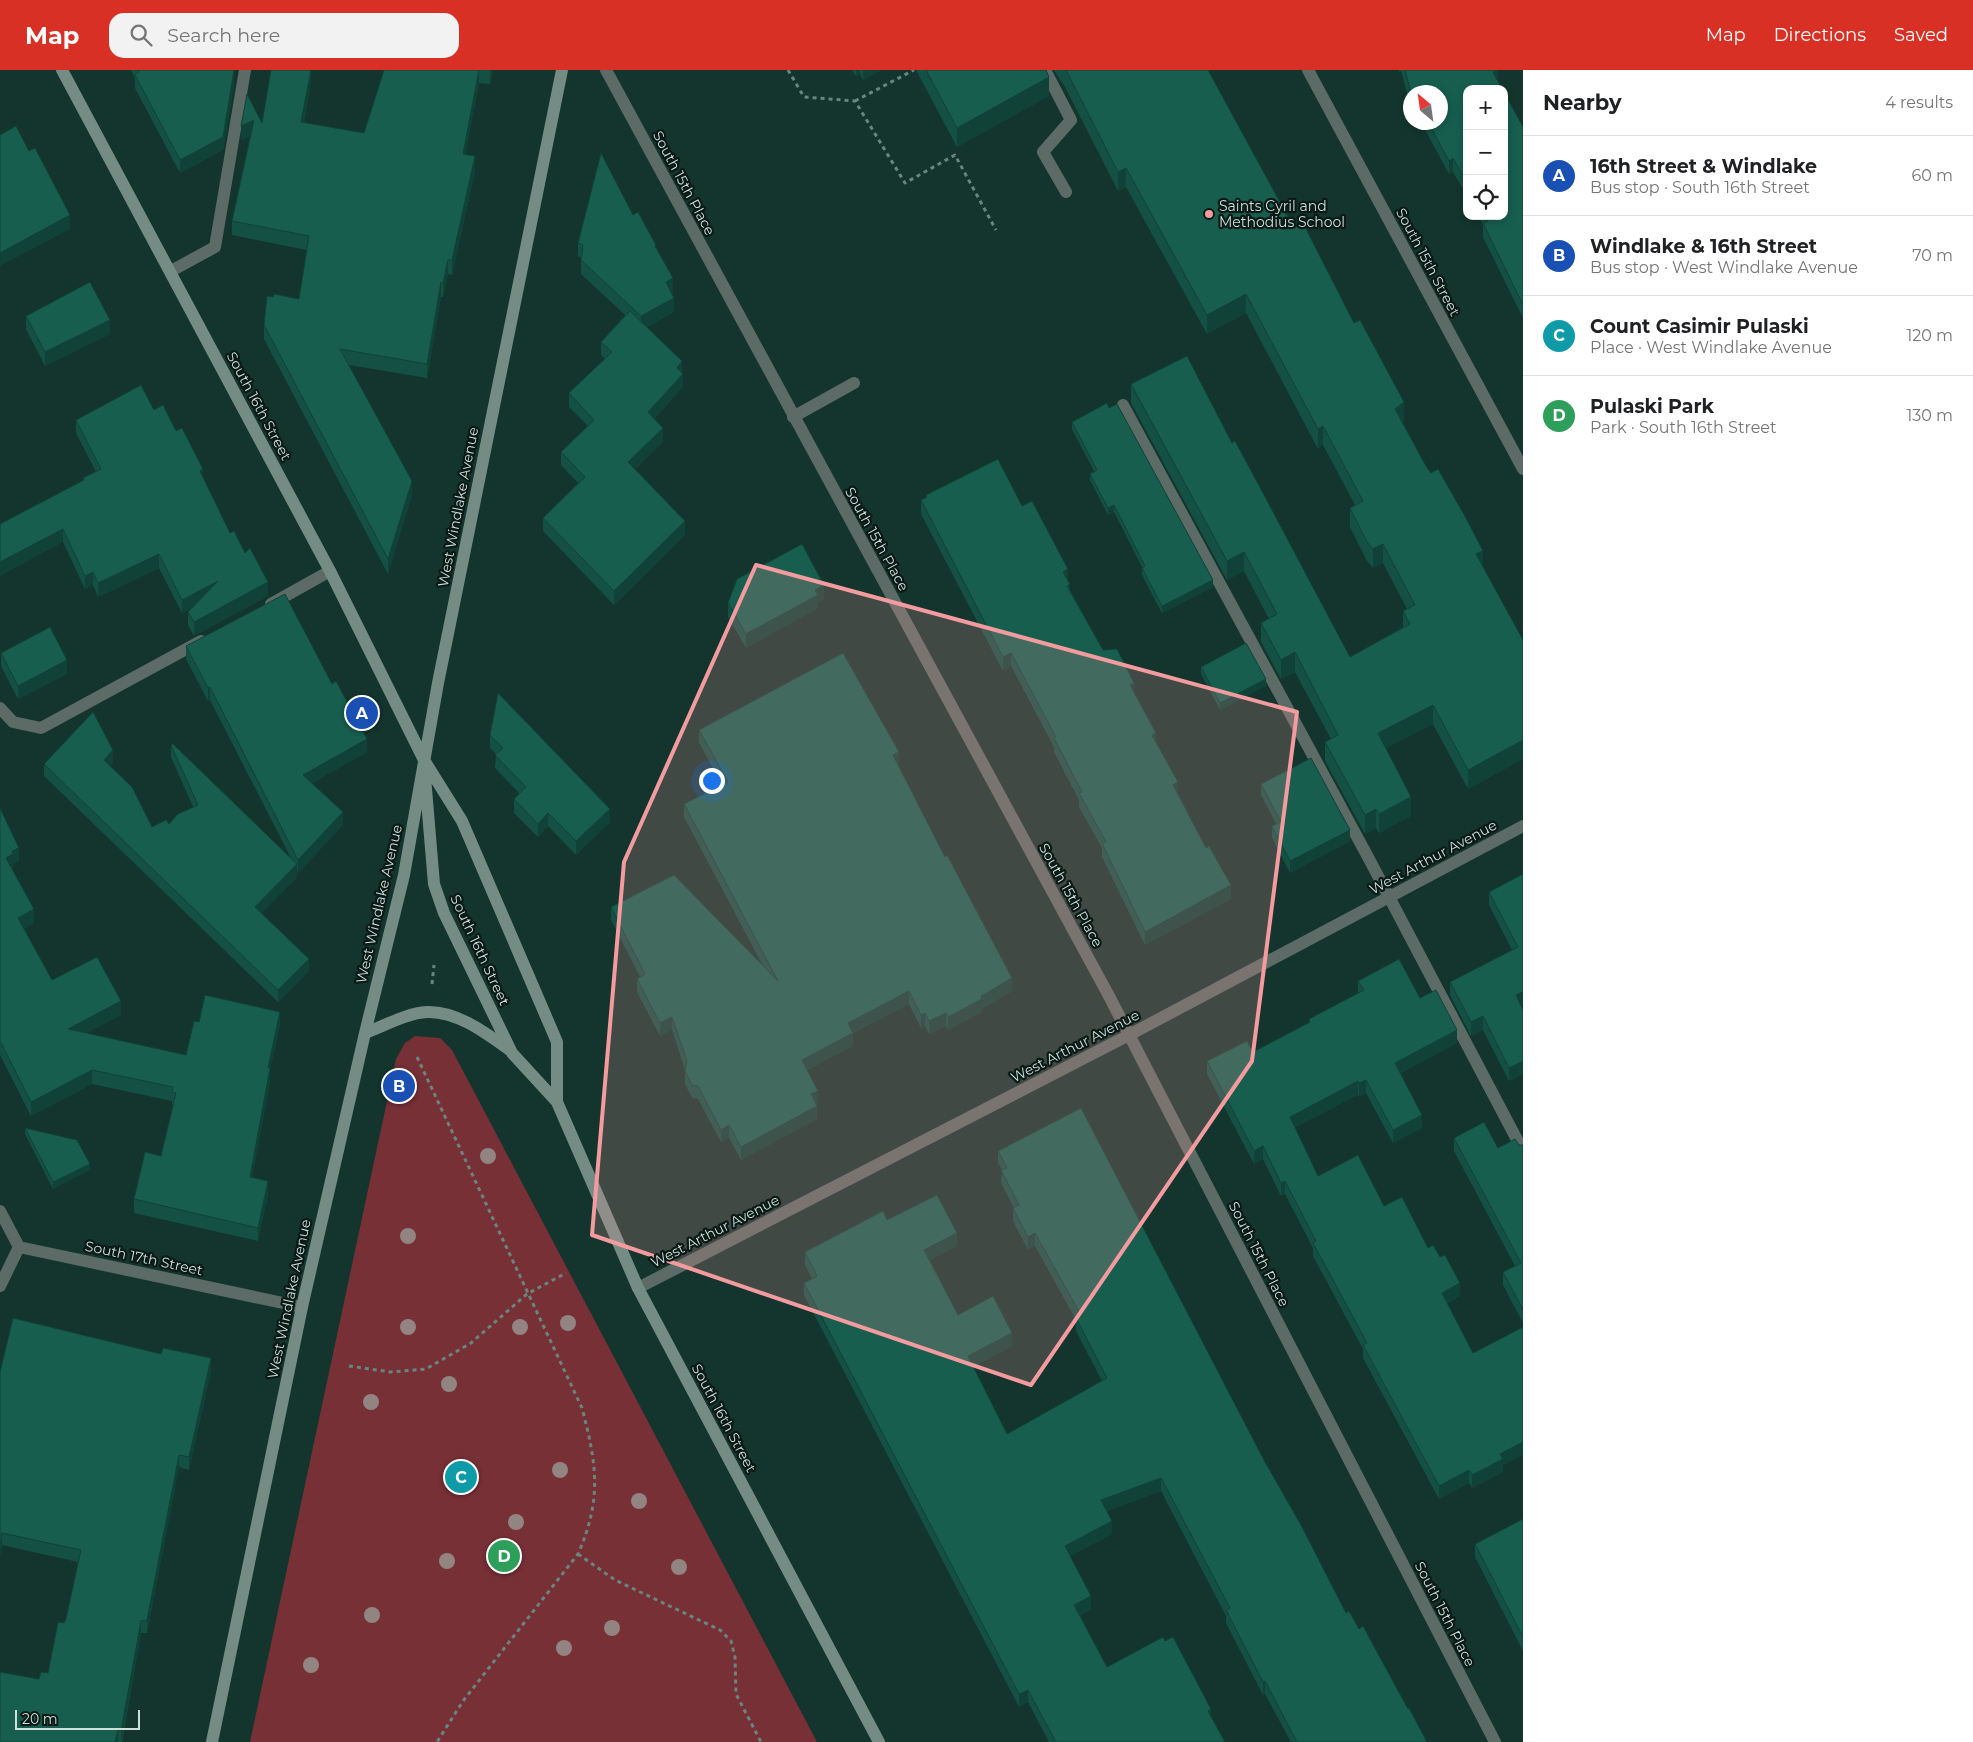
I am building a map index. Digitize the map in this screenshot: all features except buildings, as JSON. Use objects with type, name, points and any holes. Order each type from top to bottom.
[{"type":"street","name":"South 16th Street","points":[[62,70],[330,571],[424,760],[462,821],[557,1042],[557,1102]]},
{"type":"street","points":[[170,271],[215,247],[244,70]]},
{"type":"street","name":"West Windlake Avenue","points":[[212,1742],[302,1307],[365,1033],[404,875],[424,760],[562,70]]},
{"type":"street","name":"South 15th Place","points":[[606,70],[1130,1035],[1495,1742]]},
{"type":"street","points":[[1046,70],[1071,120],[1043,152],[1066,192]]},
{"type":"street","name":"South 15th Street","points":[[1308,70],[1523,469]]},
{"type":"street","points":[[793,417],[854,383]]},
{"type":"street","points":[[1122,405],[1523,1151]]},
{"type":"street","points":[[256,612],[330,571]]},
{"type":"street","points":[[0,708],[13,722],[41,728],[213,635]]},
{"type":"street","name":"South 16th Street","points":[[424,760],[434,884],[444,913],[512,1053],[557,1102],[638,1288],[879,1742]]},
{"type":"street","name":"West Arthur Avenue","points":[[638,1288],[1130,1035],[1523,826]]},
{"type":"street","points":[[365,1033],[403,1018],[427,1012],[445,1014],[483,1031],[512,1053]]},
{"type":"street","points":[[0,1211],[19,1248],[0,1286]]},
{"type":"street","name":"South 17th Street","points":[[19,1248],[302,1307]]},
{"type":"path","points":[[788,70],[804,97],[855,100],[914,70]]},
{"type":"path","points":[[855,100],[905,183],[955,155],[996,230]]},
{"type":"path","points":[[431,990],[434,965]]},
{"type":"path","points":[[417,1057],[582,1408],[596,1474],[590,1528],[578,1554],[463,1701],[437,1742]]},
{"type":"path","points":[[349,1366],[391,1372],[426,1369],[471,1343],[527,1294],[566,1274]]},
{"type":"path","points":[[578,1554],[616,1580],[720,1630],[731,1641],[735,1656],[736,1694],[761,1742]]},
{"type":"highlighted area","points":[[756,565],[1297,712],[1252,1061],[1031,1385],[592,1235],[624,862]]},
{"type":"shaded area","points":[[415,1036],[440,1038],[452,1050],[817,1742],[250,1742],[396,1059],[405,1043]]},
{"type":"place","name":"Saints Cyril and Methodius School","points":[[1209,214]]},
{"type":"place","name":"16th Street & Windlake","points":[[362,713]]},
{"type":"place","name":"Windlake & 16th Street","points":[[399,1086]]},
{"type":"place","name":"Count Casimir Pulaski","points":[[461,1477]]},
{"type":"place","name":"Pulaski Park","points":[[504,1556]]}]
